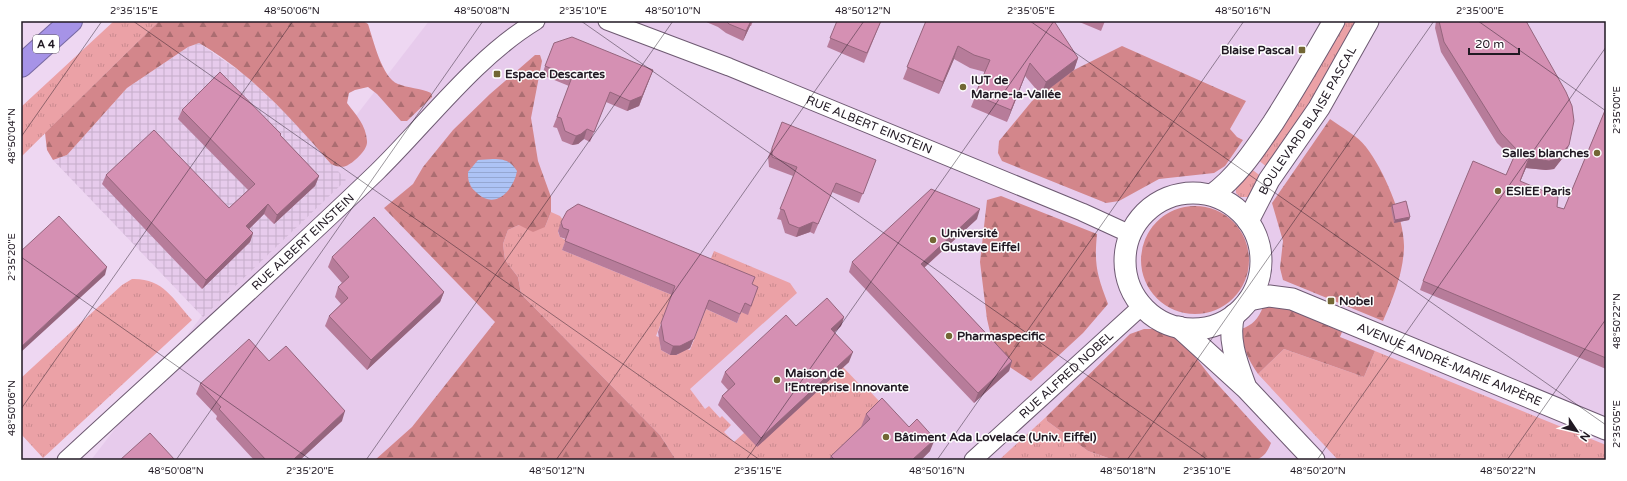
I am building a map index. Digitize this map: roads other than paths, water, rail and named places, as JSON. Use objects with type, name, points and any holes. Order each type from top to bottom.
[{"type":"highway","name":"A 4","points":[[21,66],[71,21]]},
{"type":"street","name":"RUE ALBERT EINSTEIN","points":[[66,460],[378,171],[494,54],[518,32],[536,21]]},
{"type":"street","name":"RUE ALBERT EINSTEIN","points":[[607,21],[730,67],[1082,212],[1130,234]]},
{"type":"street","points":[[1212,195],[1235,175],[1260,143],[1334,21]]},
{"type":"street","name":"BOULEVARD BLAISE PASCAL","points":[[1248,220],[1269,180],[1319,108],[1368,21]]},
{"type":"street","points":[[1188,192],[1212,195],[1232,205],[1248,220],[1259,244],[1261,269],[1250,300],[1234,315],[1217,324],[1198,328],[1179,327],[1158,320],[1142,306],[1131,290],[1125,272],[1126,253],[1130,234],[1144,213],[1164,199],[1188,192]]},
{"type":"street","name":"AVENUE ANDRÉ-MARIE AMPÈRE","points":[[1261,269],[1292,299]]},
{"type":"street","name":"AVENUE ANDRÉ-MARIE AMPÈRE","points":[[1250,300],[1269,296],[1292,299],[1606,429]]},
{"type":"street","name":"RUE ALFRED NOBEL","points":[[973,460],[1142,306]]},
{"type":"street","points":[[1234,315],[1232,329],[1235,358],[1247,389]]},
{"type":"street","points":[[1179,327],[1247,389],[1314,460]]},
{"type":"water","points":[[493,159],[507,161],[517,171],[508,190],[503,195],[491,200],[478,194],[472,188],[468,177],[468,172],[478,160]]},
{"type":"place","name":"Blaise Pascal","points":[[1302,50]]},
{"type":"place","name":"Espace Descartes","points":[[497,74]]},
{"type":"place","name":"IUT de Marne-la-Vallée","points":[[963,87]]},
{"type":"place","name":"Salles blanches","points":[[1597,153]]},
{"type":"place","name":"ESIEE Paris","points":[[1498,191]]},
{"type":"place","name":"Université Gustave Eiffel","points":[[933,240]]},
{"type":"place","name":"Nobel","points":[[1331,301]]},
{"type":"place","name":"Pharmaspecific","points":[[949,336]]},
{"type":"place","name":"Maison de l’Entreprise Innovante","points":[[777,380]]},
{"type":"place","name":"Bâtiment Ada Lovelace (Univ. Eiffel)","points":[[886,437]]}]
